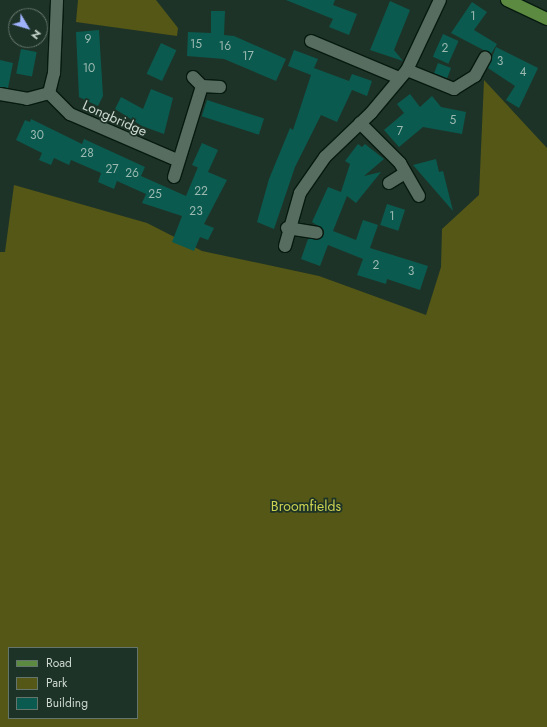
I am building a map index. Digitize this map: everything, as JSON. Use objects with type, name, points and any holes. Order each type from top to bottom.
[{"type":"main road","points":[[506,0],[547,19]]},
{"type":"street","points":[[284,246],[287,228],[300,193],[315,168],[360,123],[403,74],[440,0]]},
{"type":"street","points":[[0,94],[27,99],[49,93],[53,1]]},
{"type":"street","points":[[311,41],[403,74],[454,89],[475,76],[485,58]]},
{"type":"street","points":[[193,77],[202,86],[220,87]]},
{"type":"street","points":[[174,177],[177,160],[202,86]]},
{"type":"street","name":"Longbridge","points":[[49,93],[70,114],[177,160]]},
{"type":"street","points":[[360,123],[388,149],[419,196]]},
{"type":"street","points":[[389,183],[405,173]]},
{"type":"street","points":[[287,228],[317,233]]},
{"type":"green space","points":[[78,0],[156,0],[178,28],[177,36],[76,22]]},
{"type":"green space","name":"Broomfields","points":[[484,80],[547,148],[547,727],[0,727],[0,252],[5,252],[14,185],[147,223],[202,251],[319,276],[426,315],[441,267],[442,229],[479,195]]},
{"type":"building","points":[[286,0],[335,0],[333,5],[357,14],[349,35],[329,27],[333,19]]},
{"type":"building","points":[[390,1],[410,10],[394,50],[403,61],[370,50]]},
{"type":"building","points":[[472,2],[487,12],[474,30],[497,44],[491,54],[451,33]]},
{"type":"building","points":[[211,11],[225,11],[224,35],[234,36],[286,59],[276,81],[224,59],[187,56],[188,32],[211,33]]},
{"type":"building","points":[[99,30],[103,96],[98,106],[79,97],[76,32]]},
{"type":"building","points":[[443,34],[459,41],[448,64],[433,57]]},
{"type":"building","points":[[161,43],[176,50],[162,81],[147,74]]},
{"type":"building","points":[[496,47],[538,68],[519,108],[506,100],[515,86],[488,68]]},
{"type":"building","points":[[21,49],[37,52],[32,77],[16,74]]},
{"type":"building","points":[[294,50],[318,59],[314,68],[349,81],[352,74],[372,81],[367,96],[352,90],[337,122],[321,115],[295,167],[274,229],[257,222],[269,179],[290,128],[293,130],[311,75],[288,66]]},
{"type":"building","points":[[0,60],[13,63],[8,88],[0,87]]},
{"type":"building","points":[[438,63],[451,68],[447,78],[434,73]]},
{"type":"building","points":[[151,89],[173,98],[164,134],[142,126],[115,109],[121,97],[143,109]]},
{"type":"building","points":[[410,94],[420,107],[432,96],[441,107],[466,112],[462,134],[423,127],[399,147],[384,130],[404,113],[397,104]]},
{"type":"building","points":[[207,100],[264,119],[259,135],[202,116]]},
{"type":"building","points":[[31,119],[82,144],[84,139],[145,167],[141,176],[186,196],[198,167],[192,165],[202,143],[218,150],[208,172],[227,180],[204,224],[214,228],[208,240],[200,237],[194,251],[172,242],[182,216],[142,203],[146,194],[117,181],[114,189],[98,182],[101,173],[71,160],[69,165],[54,158],[51,165],[39,160],[42,153],[16,140],[25,120],[30,122]]},
{"type":"building","points":[[358,144],[362,147],[365,144],[384,159],[364,176],[381,172],[356,203],[347,196],[333,231],[356,240],[363,220],[378,225],[370,248],[428,266],[420,290],[387,279],[386,284],[357,275],[363,259],[328,245],[320,266],[301,259],[308,239],[323,237],[324,230],[312,222],[328,187],[341,192],[350,164],[345,161]]},
{"type":"building","points":[[436,159],[439,172],[443,171],[453,211],[413,165]]},
{"type":"building","points":[[387,204],[405,210],[398,231],[380,225]]}]
